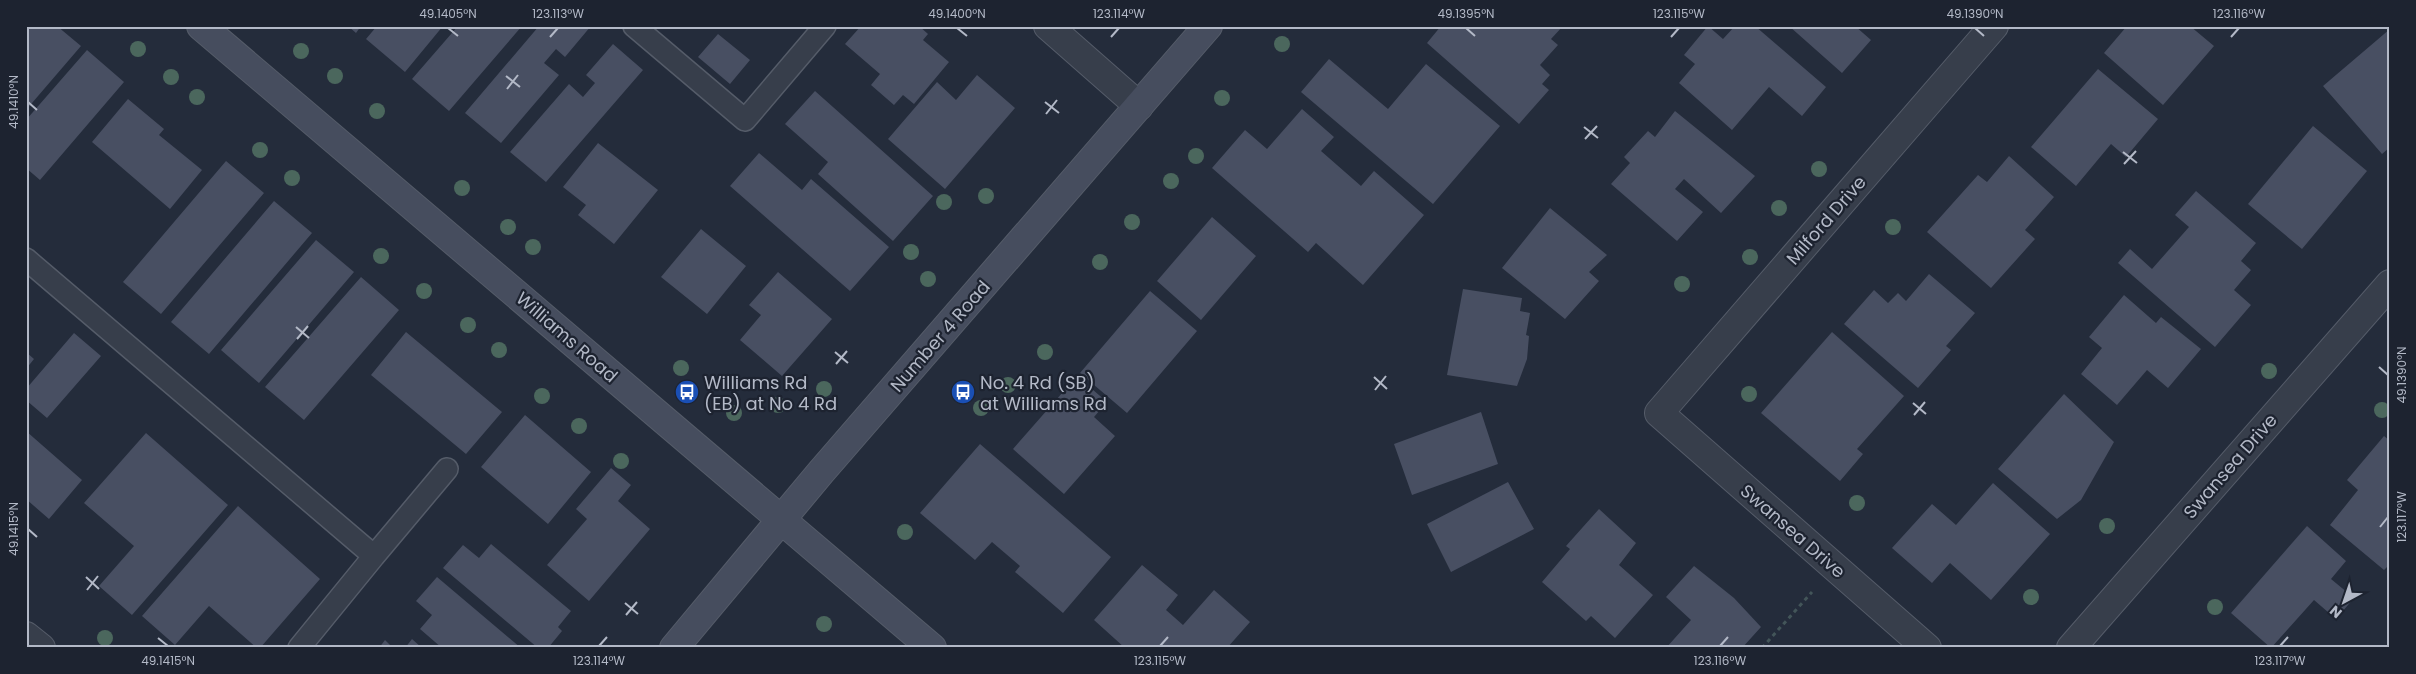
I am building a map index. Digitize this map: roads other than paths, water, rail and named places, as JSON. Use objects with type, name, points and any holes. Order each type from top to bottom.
[{"type":"street","name":"Williams Road","points":[[202,26],[932,648]]},
{"type":"street","points":[[1048,26],[1140,106]]},
{"type":"street","name":"Number 4 Road","points":[[676,647],[781,520],[1208,26]]},
{"type":"street","name":"Milford Drive","points":[[1659,413],[1994,26]]},
{"type":"street","name":"Swansea Drive","points":[[2071,648],[2390,284]]},
{"type":"street","name":"Swansea Drive","points":[[1659,413],[1927,648]]},
{"type":"street","points":[[26,636],[40,648]]},
{"type":"lane","points":[[634,26],[745,120],[825,26]]},
{"type":"lane","points":[[26,259],[374,556]]},
{"type":"lane","points":[[299,648],[447,469]]},
{"type":"place","name":"Williams Rd (EB) at No 4 Rd","points":[[687,392]]},
{"type":"place","name":"No. 4 Rd (SB) at Williams Rd","points":[[963,392]]}]
